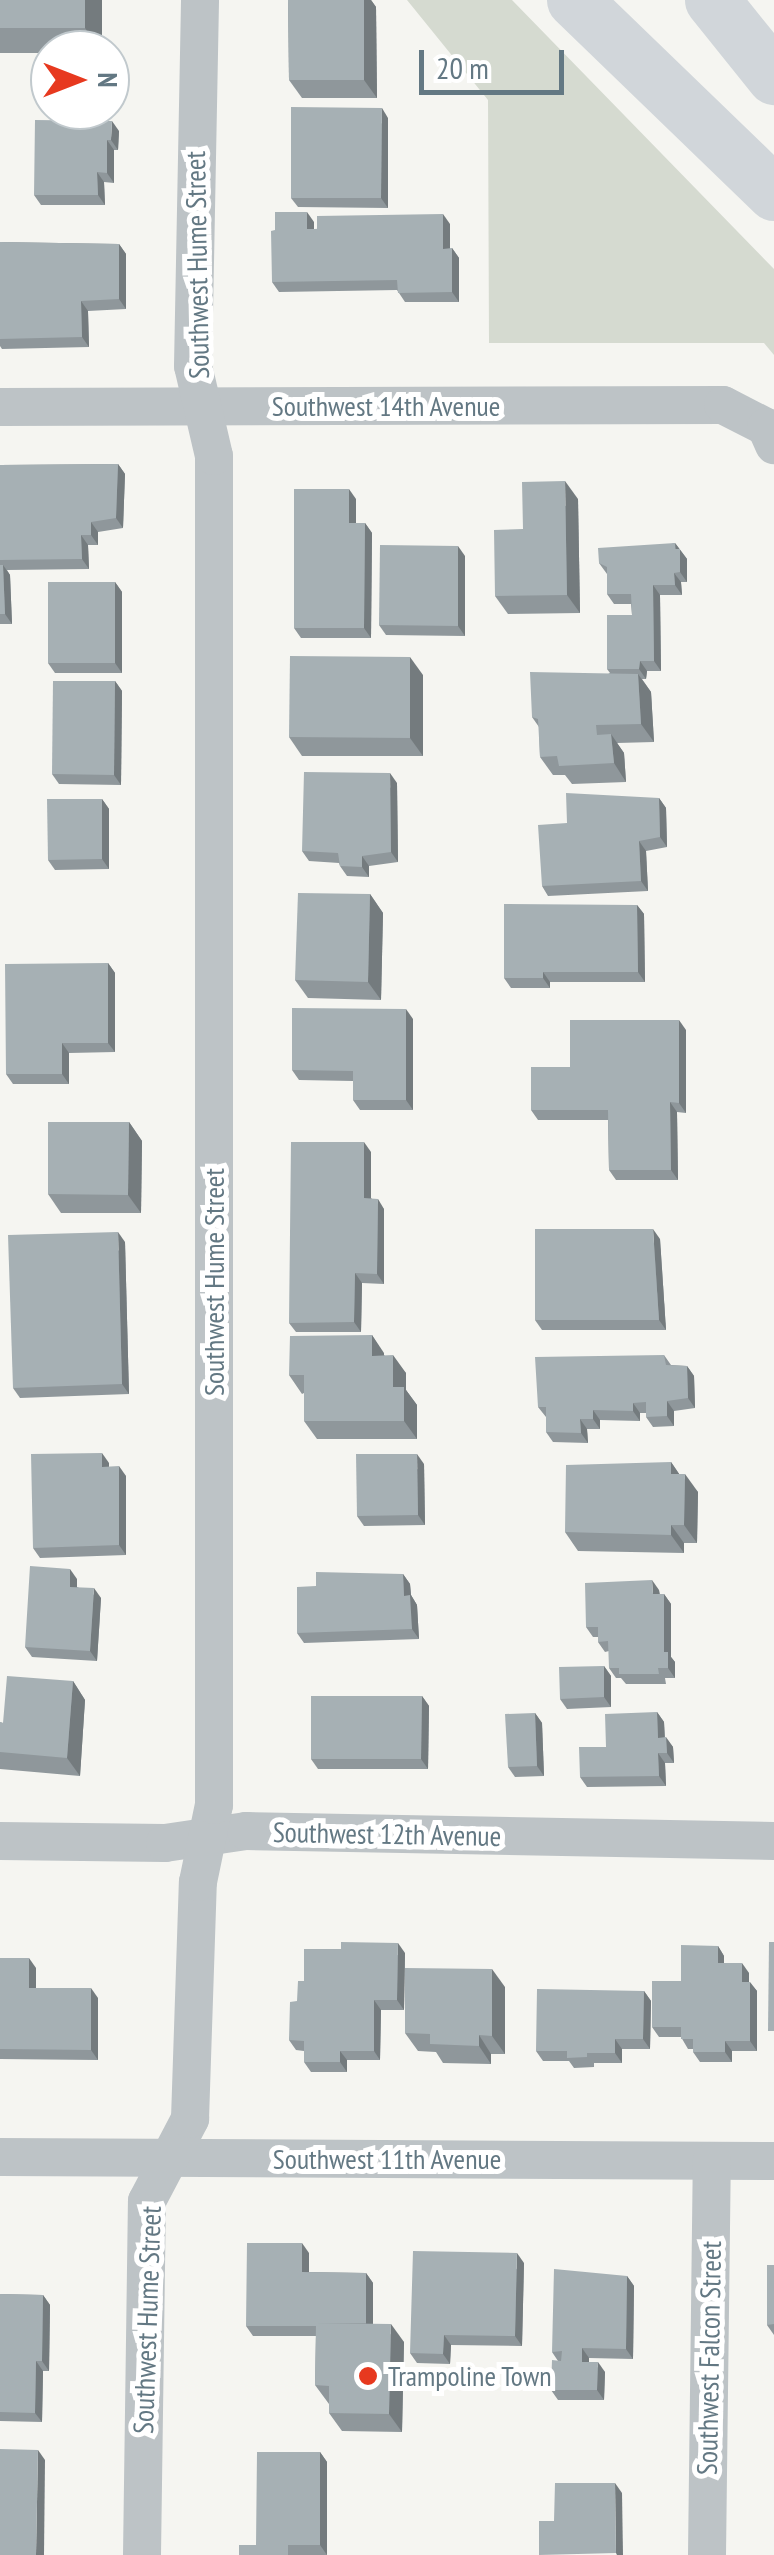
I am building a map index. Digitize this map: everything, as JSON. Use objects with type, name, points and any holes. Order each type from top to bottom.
[{"type":"highway","points":[[574,0],[774,194]]},
{"type":"highway","points":[[712,0],[774,77]]},
{"type":"street","name":"Southwest Hume Street","points":[[142,2555],[147,2201],[190,2119],[198,1882],[214,1805],[214,456],[193,366],[200,0]]},
{"type":"street","name":"Southwest 14th Avenue","points":[[0,407],[723,406],[750,415],[770,436]]},
{"type":"street","name":"Southwest 12th Avenue","points":[[0,1842],[165,1843],[246,1831],[774,1842]]},
{"type":"street","name":"Southwest 11th Avenue","points":[[0,2157],[774,2162]]},
{"type":"street","name":"Southwest Falcon Street","points":[[707,2555],[712,2160]]},
{"type":"shaded area","points":[[407,0],[512,0],[774,269],[774,355],[764,343],[489,343],[488,100]]},
{"type":"building","points":[[0,0],[85,0],[85,28],[0,28]]},
{"type":"building","points":[[288,0],[364,0],[364,80],[289,80]]},
{"type":"building","points":[[291,107],[382,108],[381,198],[291,198]]},
{"type":"building","points":[[35,130],[112,130],[111,140],[107,140],[107,173],[97,172],[98,195],[34,195]]},
{"type":"building","points":[[275,212],[307,212],[307,229],[317,229],[317,216],[443,214],[443,249],[452,248],[452,292],[398,293],[397,280],[272,282],[271,231],[275,230]]},
{"type":"building","points":[[0,242],[119,244],[119,299],[81,301],[82,337],[0,339]]},
{"type":"building","points":[[118,464],[116,518],[91,522],[91,535],[81,535],[82,559],[0,560],[0,465]]},
{"type":"building","points":[[565,481],[567,595],[495,596],[494,530],[523,529],[522,482]]},
{"type":"building","points":[[294,489],[349,489],[349,523],[365,523],[364,628],[294,628]]},
{"type":"building","points":[[675,543],[675,549],[680,549],[680,572],[674,573],[675,585],[653,585],[654,661],[640,661],[639,669],[607,669],[607,615],[632,615],[631,594],[607,594],[607,567],[599,563],[598,548]]},
{"type":"building","points":[[380,545],[458,546],[458,626],[379,625]]},
{"type":"building","points":[[3,565],[5,614],[0,614]]},
{"type":"building","points":[[48,582],[115,582],[115,663],[48,663]]},
{"type":"building","points":[[290,656],[410,657],[410,738],[289,737]]},
{"type":"building","points":[[530,672],[638,674],[641,724],[596,725],[597,735],[611,734],[614,763],[559,766],[557,756],[540,757],[538,719],[532,717]]},
{"type":"building","points":[[53,681],[115,681],[114,775],[52,774]]},
{"type":"building","points":[[304,772],[390,773],[391,852],[362,856],[362,867],[340,866],[338,853],[302,851]]},
{"type":"building","points":[[566,793],[659,798],[660,837],[639,841],[641,881],[542,886],[538,825],[567,823]]},
{"type":"building","points":[[47,799],[102,799],[102,859],[48,860]]},
{"type":"building","points":[[298,893],[370,894],[368,982],[295,980]]},
{"type":"building","points":[[504,904],[637,905],[638,972],[543,972],[543,978],[504,978]]},
{"type":"building","points":[[108,963],[108,1043],[62,1043],[62,1074],[6,1074],[5,964]]},
{"type":"building","points":[[292,1008],[406,1009],[406,1100],[353,1100],[353,1071],[292,1070]]},
{"type":"building","points":[[570,1020],[679,1020],[679,1103],[670,1102],[671,1170],[609,1170],[608,1110],[531,1110],[531,1067],[570,1067]]},
{"type":"building","points":[[48,1122],[129,1122],[128,1195],[48,1194]]},
{"type":"building","points":[[291,1142],[364,1142],[364,1198],[378,1199],[377,1274],[355,1273],[354,1322],[289,1323]]},
{"type":"building","points":[[535,1229],[653,1229],[659,1320],[535,1320]]},
{"type":"building","points":[[118,1232],[122,1384],[13,1388],[8,1235]]},
{"type":"building","points":[[372,1335],[372,1356],[393,1355],[393,1387],[404,1387],[404,1421],[304,1421],[304,1375],[289,1375],[290,1336]]},
{"type":"building","points":[[664,1355],[666,1365],[687,1366],[688,1398],[667,1401],[667,1416],[646,1417],[646,1402],[633,1403],[633,1411],[593,1410],[593,1419],[580,1419],[581,1433],[546,1432],[546,1407],[538,1407],[535,1357]]},
{"type":"building","points":[[102,1453],[102,1467],[119,1466],[119,1545],[33,1548],[31,1454]]},
{"type":"building","points":[[356,1454],[417,1454],[418,1515],[357,1516]]},
{"type":"building","points":[[671,1462],[671,1474],[685,1474],[684,1525],[671,1525],[671,1535],[565,1532],[566,1465]]},
{"type":"building","points":[[30,1566],[70,1569],[70,1587],[94,1588],[90,1651],[25,1647]]},
{"type":"building","points":[[316,1572],[403,1574],[404,1596],[410,1595],[412,1629],[297,1633],[297,1587],[316,1586]]},
{"type":"building","points":[[652,1580],[653,1594],[664,1594],[664,1652],[668,1652],[668,1668],[658,1668],[659,1674],[619,1674],[619,1668],[609,1668],[608,1641],[598,1642],[598,1627],[586,1627],[585,1583]]},
{"type":"building","points":[[604,1666],[604,1697],[560,1699],[559,1667]]},
{"type":"building","points":[[7,1676],[73,1681],[67,1758],[0,1752]]},
{"type":"building","points":[[311,1696],[422,1696],[421,1759],[311,1759]]},
{"type":"building","points":[[657,1712],[658,1738],[666,1737],[667,1753],[658,1753],[659,1776],[580,1777],[579,1747],[606,1747],[605,1714]]},
{"type":"building","points":[[535,1713],[537,1766],[508,1767],[505,1714]]},
{"type":"building","points":[[341,1942],[398,1943],[397,2000],[374,2000],[374,2051],[340,2051],[340,2062],[304,2062],[304,2041],[289,2040],[290,2002],[297,2001],[298,1981],[304,1981],[304,1949],[341,1949]]},
{"type":"building","points":[[769,1942],[774,1942],[774,2031],[768,2031]]},
{"type":"building","points":[[681,1945],[718,1946],[718,1963],[742,1963],[742,1982],[750,1982],[750,2041],[725,2041],[725,2052],[693,2052],[693,2039],[681,2039],[681,2027],[652,2027],[652,1981],[681,1981]]},
{"type":"building","points":[[0,1958],[29,1958],[29,1988],[91,1988],[91,2050],[0,2049]]},
{"type":"building","points":[[405,1968],[492,1969],[492,2036],[479,2035],[479,2046],[430,2044],[430,2034],[405,2033]]},
{"type":"building","points":[[537,1989],[644,1991],[643,2039],[615,2039],[615,2053],[587,2053],[587,2057],[567,2058],[567,2051],[536,2051]]},
{"type":"building","points":[[247,2243],[302,2243],[302,2272],[366,2273],[366,2323],[246,2326]]},
{"type":"building","points":[[413,2251],[517,2253],[515,2336],[444,2335],[443,2354],[410,2353]]},
{"type":"building","points":[[767,2265],[774,2265],[774,2324],[767,2325]]},
{"type":"building","points":[[554,2269],[627,2276],[626,2349],[582,2348],[582,2362],[598,2362],[597,2390],[551,2390],[552,2360],[561,2361],[562,2351],[552,2352]]},
{"type":"building","points":[[0,2294],[43,2295],[42,2361],[36,2361],[35,2413],[0,2412]]},
{"type":"building","points":[[316,2323],[391,2324],[389,2414],[329,2413],[329,2386],[315,2385]]},
{"type":"building","points":[[0,2449],[38,2450],[36,2555],[0,2555]]},
{"type":"building","points":[[257,2452],[320,2452],[320,2545],[288,2545],[288,2555],[239,2555],[239,2545],[256,2545]]},
{"type":"building","points":[[555,2483],[615,2483],[616,2553],[539,2555],[539,2521],[554,2521]]},
{"type":"place","name":"Trampoline Town","points":[[368,2376]]}]
